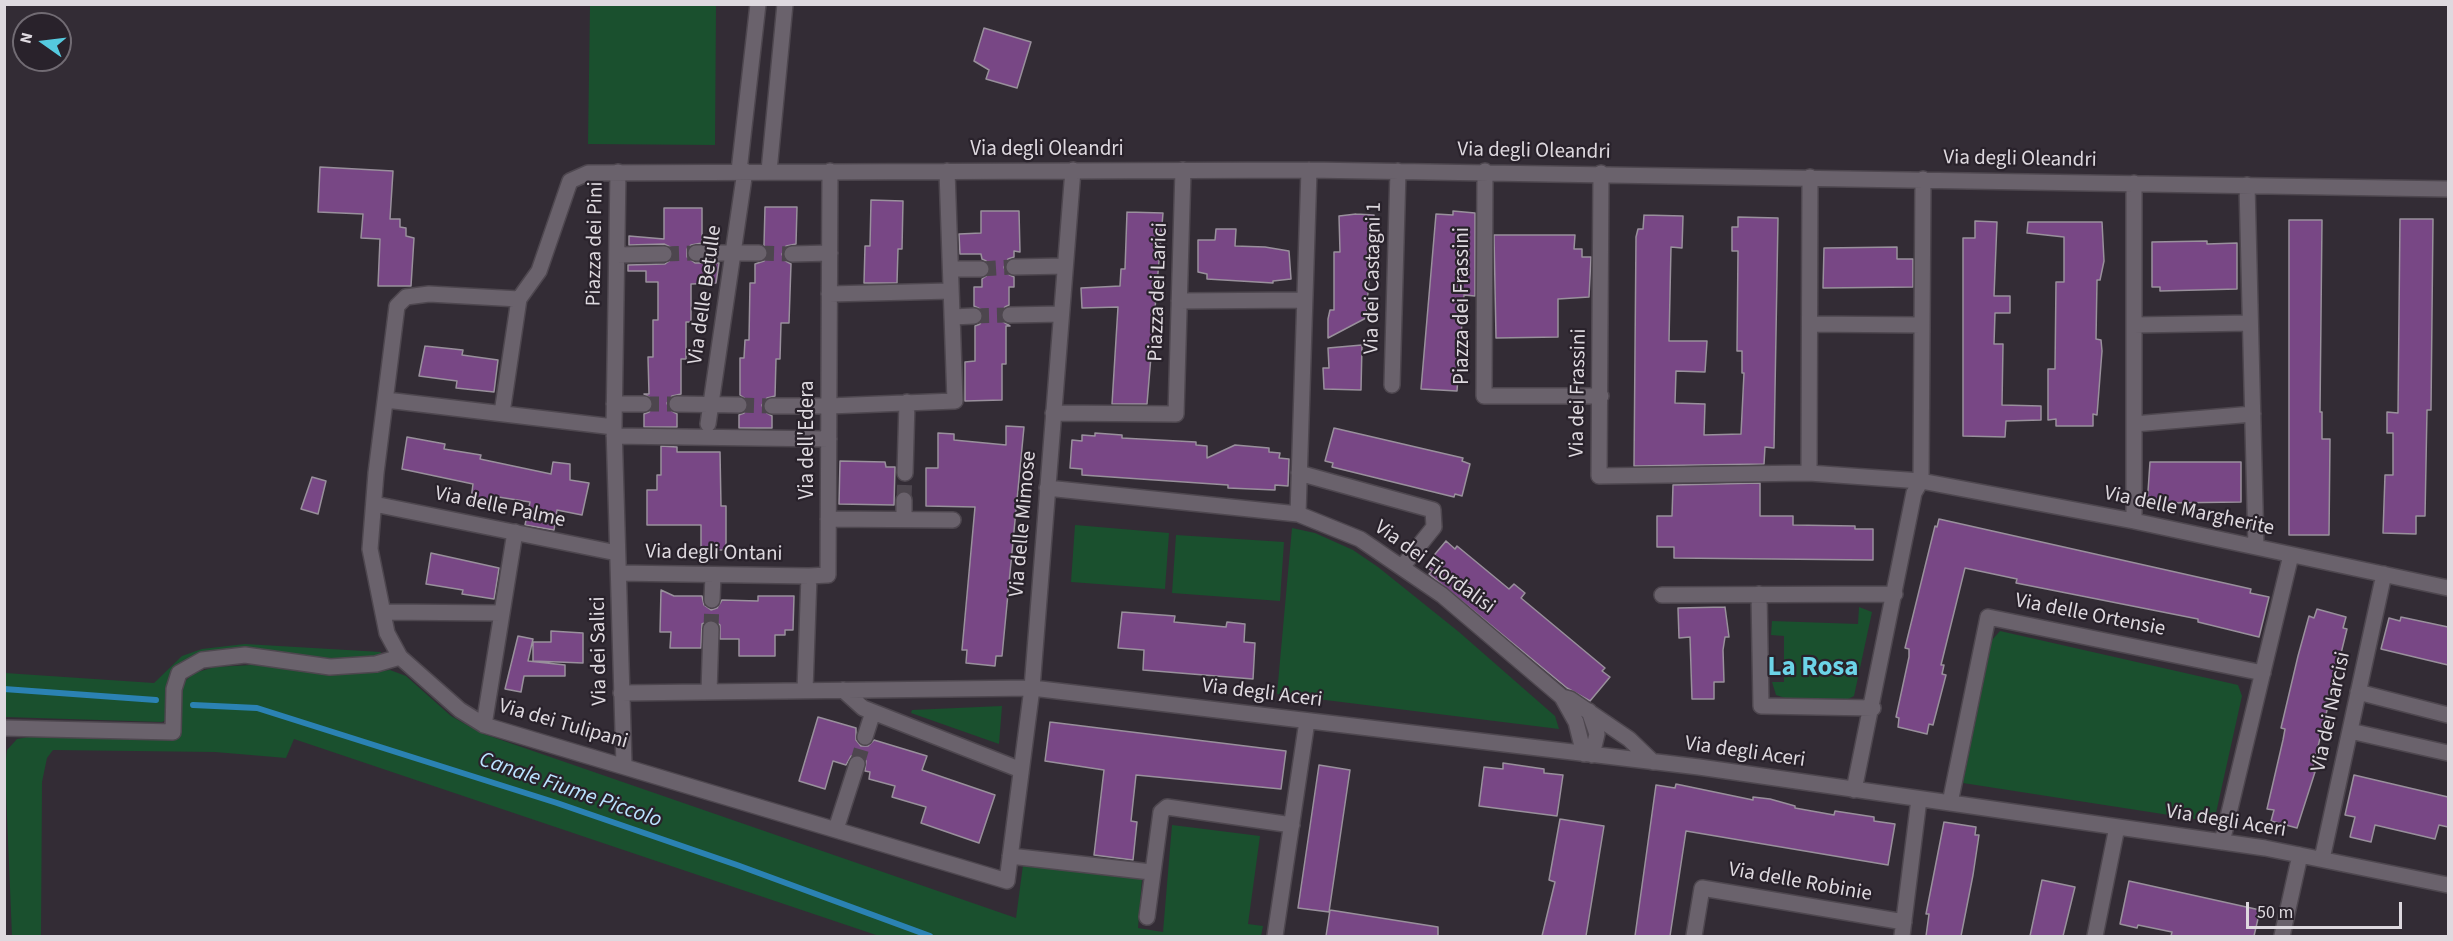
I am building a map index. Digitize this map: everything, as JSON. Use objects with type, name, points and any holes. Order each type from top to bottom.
[{"type":"street","name":"Via delle Betulle","points":[[708,424],[733,253],[758,4]]},
{"type":"street","points":[[769,171],[785,4]]},
{"type":"street","name":"Via delle Mimose","points":[[1007,881],[1032,688],[1073,170]]},
{"type":"street","name":"Piazza dei Larici","points":[[1053,413],[1176,414],[1183,170]]},
{"type":"street","points":[[1298,514],[1309,170]]},
{"type":"street","name":"Via dell'Edera","points":[[809,576],[828,575],[830,171]]},
{"type":"street","points":[[772,406],[956,401],[947,171]]},
{"type":"street","name":"Via dei Castagni 1","points":[[1392,385],[1398,171]]},
{"type":"street","name":"Via degli Oleandri","points":[[618,172],[1485,171],[2448,189]]},
{"type":"street","name":"Piazza dei Frassini","points":[[1485,171],[1484,396],[1601,396]]},
{"type":"street","name":"Piazza dei Pini","points":[[502,412],[519,299],[539,271],[570,181],[588,173],[618,172],[614,404],[617,553]]},
{"type":"street","name":"Via dei Frassini","points":[[1601,174],[1599,476],[1809,473]]},
{"type":"street","points":[[1809,473],[1810,177]]},
{"type":"street","points":[[1854,790],[1873,708],[1914,493],[1921,481],[1923,179]]},
{"type":"street","points":[[2134,183],[2134,521]]},
{"type":"street","points":[[2247,185],[2256,547]]},
{"type":"street","points":[[696,254],[759,253]]},
{"type":"street","points":[[792,254],[830,253]]},
{"type":"street","points":[[617,255],[664,254]]},
{"type":"street","points":[[1014,267],[1065,266]]},
{"type":"street","points":[[951,269],[981,269]]},
{"type":"street","points":[[829,294],[951,291]]},
{"type":"street","name":"Via dei Tulipani","points":[[519,299],[429,294],[406,297],[397,306],[370,549],[387,633],[400,657],[460,710],[484,725],[1007,881]]},
{"type":"street","points":[[1179,301],[1304,300]]},
{"type":"street","points":[[1010,315],[1061,314]]},
{"type":"street","points":[[952,317],[974,316]]},
{"type":"street","points":[[2134,325],[2250,323]]},
{"type":"street","points":[[1809,324],[1922,326]]},
{"type":"street","points":[[386,400],[502,412],[614,432],[828,439]]},
{"type":"street","points":[[905,473],[907,402]]},
{"type":"street","points":[[614,404],[644,404]]},
{"type":"street","points":[[676,404],[739,405]]},
{"type":"street","points":[[2134,424],[2253,414]]},
{"type":"street","name":"Via delle Margherite","points":[[1809,473],[1921,481],[2134,521],[2448,588]]},
{"type":"street","points":[[1299,474],[1433,510],[1434,527],[1402,567]]},
{"type":"street","name":"Via dei Fiordalisi","points":[[1047,488],[1298,514],[1360,539],[1442,595],[1562,697],[1576,722],[1588,754]]},
{"type":"street","points":[[904,500],[904,519]]},
{"type":"street","name":"Via delle Palme","points":[[374,504],[617,553]]},
{"type":"street","points":[[828,519],[953,520]]},
{"type":"street","points":[[484,725],[514,532]]},
{"type":"street","name":"Via dei Salici","points":[[617,553],[624,765]]},
{"type":"street","points":[[2222,842],[2291,555]]},
{"type":"street","name":"Via degli Ontani","points":[[619,573],[809,576]]},
{"type":"street","name":"Via dei Narcisi","points":[[2322,860],[2384,574]]},
{"type":"street","points":[[712,600],[713,575]]},
{"type":"street","points":[[805,690],[809,576]]},
{"type":"street","points":[[1759,594],[1761,706],[1873,708]]},
{"type":"street","points":[[1662,595],[1895,594]]},
{"type":"street","points":[[383,612],[502,613]]},
{"type":"street","name":"Via delle Ortensie","points":[[1950,803],[1988,617],[2264,673]]},
{"type":"street","points":[[709,692],[711,629]]},
{"type":"street","points":[[4,728],[172,732],[174,689],[179,673],[202,660],[245,655],[330,667],[376,664],[400,657]]},
{"type":"street","name":"Via degli Aceri","points":[[621,693],[1032,688],[1653,762],[1950,803],[2222,842],[2300,855],[2448,885]]},
{"type":"street","points":[[843,690],[863,708],[1021,771]]},
{"type":"street","points":[[2358,692],[2448,715]]},
{"type":"street","name":"Via dei Fiordalisi","points":[[1562,697],[1570,699],[1629,739],[1653,762]]},
{"type":"street","points":[[1588,754],[1597,734],[1589,711]]},
{"type":"street","points":[[865,737],[873,712]]},
{"type":"street","points":[[1275,936],[1307,721]]},
{"type":"street","points":[[2350,731],[2448,753]]},
{"type":"street","points":[[836,829],[857,765]]},
{"type":"street","points":[[1903,929],[1919,799]]},
{"type":"street","points":[[1147,916],[1150,872],[1161,812],[1167,807],[1292,825]]},
{"type":"street","points":[[2095,936],[2117,827]]},
{"type":"street","points":[[2282,936],[2300,855]]},
{"type":"street","points":[[1010,856],[1150,872]]},
{"type":"street","name":"Via delle Robinie","points":[[1694,936],[1702,888],[1903,929]]},
{"type":"green space","points":[[590,5],[716,5],[715,145],[588,144]]},
{"type":"green space","points":[[1075,525],[1169,533],[1165,589],[1071,582]]},
{"type":"green space","points":[[1292,528],[1315,533],[1353,550],[1378,567],[1459,632],[1555,716],[1559,729],[1277,694]]},
{"type":"green space","points":[[1176,535],[1284,542],[1280,601],[1172,593]]},
{"type":"green space","points":[[1859,607],[1872,612],[1854,696],[1848,699],[1785,698],[1776,695],[1772,682],[1784,682],[1784,636],[1771,635],[1772,621],[1858,624]]},
{"type":"green space","points":[[2000,631],[2238,685],[2242,696],[2214,822],[1963,783],[1992,640]]},
{"type":"green space","points":[[245,644],[381,652],[380,659],[357,661],[282,654],[188,663],[166,720],[162,722],[5,717],[5,673],[154,683],[182,656],[202,649]]},
{"type":"green space","points":[[252,665],[372,672],[390,670],[406,676],[451,716],[481,733],[1016,918],[1023,865],[1142,879],[1138,928],[1163,932],[1172,825],[1260,836],[1248,924],[1263,926],[1261,936],[879,936],[294,739],[286,758],[215,752],[53,750],[47,758],[42,782],[41,936],[12,936],[5,768],[7,750],[17,739],[45,734],[179,738],[178,707],[183,683],[194,673],[215,667]]},
{"type":"green space","points":[[1002,706],[999,744],[911,713],[912,710]]},
{"type":"building","points":[[984,28],[1031,42],[1017,88],[986,79],[989,70],[974,61]]},
{"type":"building","points":[[320,167],[393,171],[390,219],[400,219],[400,227],[406,228],[406,236],[414,238],[411,286],[378,286],[380,239],[361,238],[363,214],[318,212]]},
{"type":"building","points":[[871,200],[903,201],[902,249],[898,249],[897,283],[864,283],[865,246],[870,246]]},
{"type":"building","points":[[765,207],[797,207],[796,244],[786,246],[782,254],[784,260],[791,264],[789,323],[781,323],[780,359],[776,359],[775,396],[767,398],[762,405],[764,411],[772,416],[772,428],[739,428],[739,415],[744,413],[749,406],[747,400],[740,395],[740,358],[744,358],[745,340],[749,340],[750,283],[755,283],[755,264],[764,261],[769,254],[764,245]]},
{"type":"building","points":[[664,208],[702,208],[702,243],[691,245],[687,249],[687,257],[695,263],[719,263],[716,283],[691,284],[691,322],[686,322],[686,359],[681,359],[681,394],[672,396],[667,403],[669,409],[677,414],[677,427],[644,427],[644,414],[649,412],[654,405],[652,399],[644,394],[649,394],[648,357],[653,357],[653,320],[658,320],[658,282],[646,282],[646,271],[628,271],[628,265],[665,264],[672,259],[674,253],[672,248],[664,244],[629,245],[629,236],[664,239]]},
{"type":"building","points":[[981,211],[1019,211],[1020,252],[1014,251],[1014,257],[1008,259],[1004,267],[1006,273],[1014,277],[1014,287],[1009,287],[1009,305],[1000,315],[1002,321],[1010,326],[1006,326],[1006,364],[1002,364],[1002,400],[965,401],[965,362],[975,361],[975,326],[980,324],[984,316],[982,310],[974,306],[974,287],[982,287],[982,279],[989,274],[991,268],[982,259],[981,254],[960,254],[959,234],[981,233]]},
{"type":"building","points":[[1453,211],[1475,213],[1475,296],[1464,295],[1457,391],[1421,389],[1436,214],[1453,215]]},
{"type":"building","points":[[1127,212],[1163,213],[1147,404],[1112,404],[1118,307],[1082,308],[1081,288],[1120,286],[1121,269],[1125,269]]},
{"type":"building","points":[[1374,215],[1366,318],[1328,338],[1328,319],[1330,310],[1334,310],[1334,252],[1340,252],[1339,216]]},
{"type":"building","points":[[1644,215],[1683,216],[1682,248],[1671,247],[1669,341],[1707,341],[1705,372],[1676,371],[1675,403],[1705,404],[1704,435],[1741,434],[1744,373],[1742,373],[1742,351],[1737,351],[1738,251],[1732,251],[1732,227],[1738,227],[1738,217],[1778,218],[1774,448],[1765,447],[1764,464],[1634,466],[1636,237],[1638,229],[1643,229]]},
{"type":"building","points":[[2400,219],[2433,219],[2431,410],[2427,410],[2425,516],[2416,516],[2416,534],[2383,533],[2385,475],[2393,475],[2393,433],[2387,433],[2387,412],[2398,413]]},
{"type":"building","points":[[2289,220],[2322,220],[2320,412],[2322,412],[2322,439],[2330,439],[2329,535],[2289,535]]},
{"type":"building","points":[[1975,221],[1997,222],[1994,296],[2010,296],[2010,313],[1995,313],[1994,344],[2003,344],[2002,405],[2041,406],[2041,420],[2006,421],[2005,437],[1963,436],[1963,238],[1975,238]]},
{"type":"building","points":[[2028,222],[2102,222],[2104,261],[2100,280],[2097,280],[2096,339],[2101,340],[2102,351],[2097,415],[2093,414],[2093,426],[2056,426],[2056,419],[2048,420],[2048,369],[2055,369],[2056,282],[2064,282],[2064,237],[2027,233]]},
{"type":"building","points":[[1216,229],[1236,229],[1235,246],[1289,251],[1291,279],[1273,281],[1273,283],[1207,279],[1207,274],[1198,272],[1198,240],[1215,240]]},
{"type":"building","points":[[1494,235],[1575,235],[1574,249],[1582,249],[1582,257],[1591,257],[1589,297],[1558,299],[1558,337],[1496,338]]},
{"type":"building","points":[[2207,241],[2207,244],[2237,243],[2237,289],[2160,291],[2160,287],[2152,287],[2152,242]]},
{"type":"building","points":[[1897,247],[1897,259],[1913,259],[1913,287],[1823,288],[1824,248]]},
{"type":"building","points":[[1362,345],[1361,390],[1324,389],[1323,368],[1329,368],[1328,348]]},
{"type":"building","points":[[425,346],[463,350],[462,355],[498,360],[494,392],[456,388],[457,381],[419,376]]},
{"type":"building","points":[[1006,426],[1024,427],[1002,656],[996,656],[995,666],[966,663],[967,650],[962,650],[975,507],[926,506],[926,468],[938,468],[938,433],[954,434],[954,440],[1006,445]]},
{"type":"building","points":[[1334,428],[1463,458],[1462,461],[1470,464],[1462,496],[1455,494],[1454,497],[1332,467],[1333,463],[1325,461]]},
{"type":"building","points":[[1095,433],[1122,435],[1122,438],[1196,442],[1196,445],[1207,446],[1207,458],[1235,445],[1269,448],[1269,452],[1280,453],[1279,458],[1289,459],[1288,486],[1275,485],[1275,490],[1228,488],[1228,485],[1082,475],[1082,469],[1070,468],[1072,440],[1082,441],[1082,435],[1095,436]]},
{"type":"building","points":[[407,437],[445,444],[444,449],[481,455],[480,459],[551,474],[553,462],[570,464],[570,480],[589,483],[582,515],[557,510],[554,530],[525,525],[530,502],[492,496],[490,509],[470,506],[473,484],[402,469]]},
{"type":"building","points":[[661,446],[677,447],[677,452],[720,452],[721,506],[726,506],[726,550],[701,550],[701,525],[647,525],[647,490],[657,490],[657,475],[661,475]]},
{"type":"building","points":[[840,461],[885,462],[886,467],[895,467],[894,505],[839,504]]},
{"type":"building","points":[[2150,462],[2241,462],[2241,502],[2166,503],[2164,509],[2147,506]]},
{"type":"building","points":[[312,477],[326,481],[318,514],[301,509]]},
{"type":"building","points":[[1760,483],[1760,516],[1793,516],[1793,525],[1855,526],[1855,529],[1873,529],[1873,560],[1674,558],[1674,547],[1657,547],[1657,516],[1672,516],[1673,485]]},
{"type":"building","points":[[1939,519],[2251,589],[2250,593],[2269,597],[2259,637],[2198,622],[2198,619],[2016,583],[2017,579],[1965,568],[1941,665],[1944,665],[1942,674],[1946,675],[1933,725],[1929,724],[1927,734],[1898,727],[1899,718],[1896,717],[1909,657],[1909,649],[1905,648],[1935,526],[1937,527]]},
{"type":"building","points":[[1446,541],[1455,549],[1457,546],[1509,589],[1514,584],[1525,593],[1521,598],[1605,668],[1602,671],[1610,677],[1590,701],[1567,688],[1429,574],[1432,571],[1425,566]]},
{"type":"building","points":[[431,553],[499,568],[494,599],[462,594],[463,590],[426,584]]},
{"type":"building","points":[[661,590],[674,596],[702,596],[704,605],[711,610],[717,608],[722,600],[758,601],[758,596],[794,596],[793,630],[785,630],[785,635],[775,635],[775,656],[739,656],[739,639],[720,639],[720,625],[712,619],[702,624],[701,648],[670,648],[671,632],[660,632]]},
{"type":"building","points":[[1725,607],[1729,637],[1725,637],[1723,650],[1724,682],[1714,682],[1714,699],[1692,699],[1690,637],[1679,638],[1678,608]]},
{"type":"building","points":[[2317,609],[2346,617],[2343,628],[2347,629],[2312,771],[2315,772],[2297,828],[2271,821],[2274,810],[2267,809],[2285,729],[2281,728],[2298,656],[2309,616],[2314,618]]},
{"type":"building","points":[[1122,612],[1175,616],[1174,622],[1226,627],[1227,622],[1245,624],[1244,642],[1255,643],[1253,679],[1143,670],[1144,650],[1118,648]]},
{"type":"building","points":[[2401,617],[2448,627],[2448,665],[2381,649],[2389,618],[2400,621]]},
{"type":"building","points":[[551,631],[583,633],[583,663],[533,661],[533,642],[551,642]]},
{"type":"building","points":[[518,636],[533,639],[528,661],[565,665],[565,676],[524,676],[521,692],[505,689]]},
{"type":"building","points":[[818,717],[856,728],[856,740],[861,746],[868,746],[874,740],[927,756],[922,770],[995,795],[979,843],[921,823],[926,807],[892,797],[895,786],[869,779],[870,772],[865,771],[866,761],[861,755],[851,756],[846,765],[833,761],[825,789],[799,781]]},
{"type":"building","points":[[1050,722],[1286,751],[1281,789],[1136,775],[1131,821],[1137,822],[1133,860],[1094,855],[1104,770],[1045,761]]},
{"type":"building","points":[[1503,763],[1544,769],[1544,773],[1563,775],[1557,816],[1479,806],[1484,767],[1503,769]]},
{"type":"building","points":[[1319,765],[1350,770],[1329,912],[1298,908]]},
{"type":"building","points":[[2354,775],[2448,797],[2448,827],[2439,825],[2435,839],[2375,825],[2371,842],[2350,837],[2355,817],[2345,815]]},
{"type":"building","points":[[1676,784],[1753,800],[1753,797],[1770,799],[1795,806],[1795,808],[1834,815],[1835,811],[1874,817],[1874,821],[1895,824],[1888,865],[1686,831],[1670,936],[1635,936],[1656,785],[1675,788]]},
{"type":"building","points":[[1560,819],[1604,826],[1586,936],[1542,936],[1555,882],[1549,880]]},
{"type":"building","points":[[1944,822],[1976,827],[1975,835],[1979,835],[1973,875],[1961,936],[1926,936],[1929,914],[1926,914]]},
{"type":"building","points":[[2042,880],[2075,887],[2063,936],[2030,936]]},
{"type":"building","points":[[2129,881],[2260,910],[2254,936],[2171,936],[2172,932],[2120,924]]},
{"type":"building","points":[[1330,910],[1438,927],[1438,936],[1326,936]]},
{"type":"waterway","name":"Canale Fiume Piccolo","points":[[4,689],[156,700]]},
{"type":"waterway","name":"Canale Fiume Piccolo","points":[[193,705],[257,708],[557,803],[737,865],[930,936]]},
{"type":"tunnel","points":[[664,254],[696,253]]},
{"type":"tunnel","points":[[759,253],[792,254]]},
{"type":"tunnel","points":[[981,269],[1014,267]]},
{"type":"tunnel","points":[[974,316],[1010,315]]},
{"type":"tunnel","points":[[644,404],[677,404]]},
{"type":"tunnel","points":[[739,405],[772,406]]},
{"type":"tunnel","points":[[904,500],[905,473]]},
{"type":"tunnel","points":[[711,629],[712,600]]},
{"type":"tunnel","points":[[857,764],[865,737]]},
{"type":"district","name":"La Rosa","points":[[1813,669]]}]
